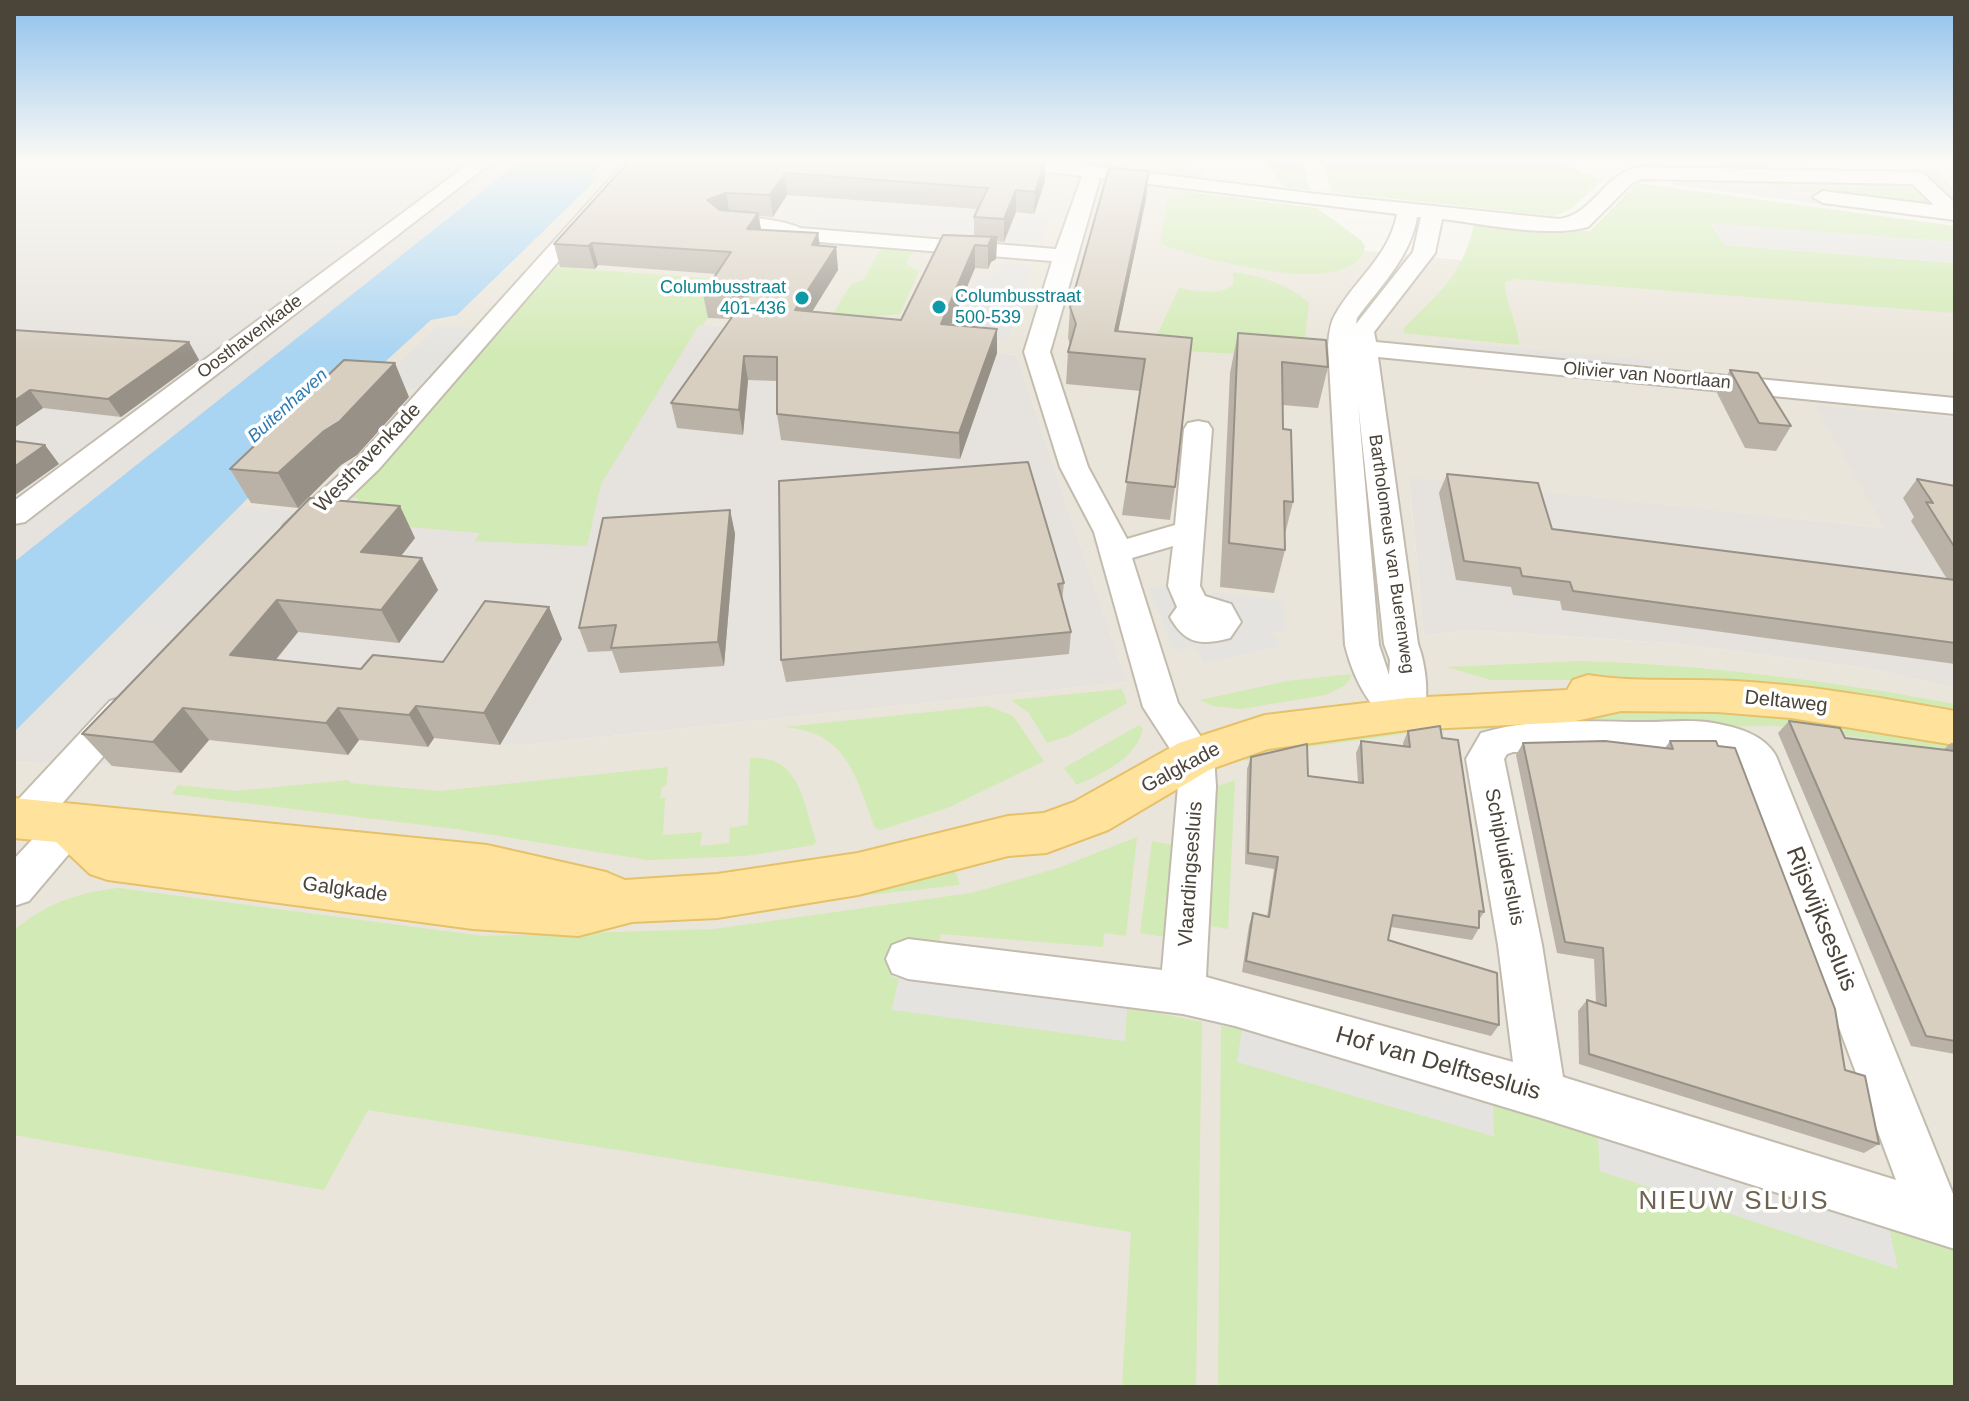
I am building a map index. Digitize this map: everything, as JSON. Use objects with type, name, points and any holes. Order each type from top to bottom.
[{"type":"main road","name":"Deltaweg","points":[[1399,700],[1571,706],[1616,716],[1734,697],[1851,708],[1955,728]]},
{"type":"main road","name":"Galgkade","points":[[36,821],[108,859],[457,905],[578,913],[632,900],[717,896],[858,874],[1008,836],[1046,833],[1091,816],[1189,747],[1399,700]]},
{"type":"street","name":"Oosthavenkade","points":[[14,515],[399,225]]},
{"type":"street","name":"Westhavenkade","points":[[273,556],[369,463],[579,225]]},
{"type":"street","points":[[753,225],[785,228],[795,234],[1067,256]]},
{"type":"street","points":[[1075,225],[1037,352],[1074,467],[1109,532],[1116,552],[1161,707],[1189,747]]},
{"type":"street","name":"Bartholomeus van Buerenweg","points":[[1399,700],[1367,665],[1362,645],[1352,347],[1345,317],[1392,256],[1409,225]]},
{"type":"street","name":"Olivier van Noortlaan","points":[[1352,347],[1955,406]]},
{"type":"street","points":[[202,348],[233,350]]},
{"type":"street","points":[[1194,609],[1184,586],[1198,429]]},
{"type":"street","points":[[1116,552],[1190,531]]},
{"type":"street","points":[[14,888],[36,821],[149,682]]},
{"type":"street","name":"Schipluidersluis","points":[[1541,1094],[1520,945],[1485,759],[1494,743],[1616,716]]},
{"type":"street","name":"Rijswijksesluis","points":[[1616,716],[1737,743],[1757,756],[1946,1222]]},
{"type":"street","name":"Vlaardingsesluis","points":[[1183,993],[1197,786],[1189,747]]},
{"type":"street","name":"Hof van Delftsesluis","points":[[908,959],[1183,993],[1541,1094],[1946,1222]]},
{"type":"shaded area","points":[[14,225],[471,225],[157,496],[563,539],[698,324],[1016,355],[1127,682],[515,746],[435,738],[428,747],[359,740],[348,755],[209,741],[181,773],[14,762]]},
{"type":"shaded area","points":[[471,225],[1185,225],[1182,233],[1955,308],[1955,417],[1816,407],[1886,528],[1409,479],[1424,636],[1465,630],[1670,643],[1868,668],[1955,688],[1955,1387],[14,1387],[14,762],[181,773],[209,740],[359,740],[428,747],[434,738],[515,746],[1127,682],[1016,355],[698,324],[563,539],[156,496]]},
{"type":"shaded area","points":[[814,225],[1048,225],[1042,243]]},
{"type":"shaded area","points":[[1713,225],[1955,242],[1955,263],[1725,245]]},
{"type":"shaded area","points":[[1002,263],[1032,265],[1008,340],[956,335],[979,276],[996,278]]},
{"type":"shaded area","points":[[437,326],[474,328],[422,389],[378,386]]},
{"type":"shaded area","points":[[1436,341],[1658,361],[1662,371],[1438,351]]},
{"type":"shaded area","points":[[1815,406],[1955,417],[1955,688],[1868,668],[1670,643],[1465,630],[1424,636],[1409,478],[1885,528]]},
{"type":"shaded area","points":[[247,510],[295,514],[187,631],[122,625],[176,571],[187,572]]},
{"type":"shaded area","points":[[1171,586],[1209,603],[1212,592],[1283,601],[1285,632],[1272,632],[1281,646],[1204,663],[1195,647],[1174,650],[1149,588]]},
{"type":"shaded area","points":[[899,978],[1127,1007],[1125,1041],[892,1010]]},
{"type":"shaded area","points":[[1242,1029],[1493,1099],[1494,1136],[1237,1062]]},
{"type":"shaded area","points":[[1598,1134],[1889,1227],[1898,1269],[1600,1171]]},
{"type":"green space","points":[[1163,225],[1341,225],[1362,241],[1365,247],[1355,263],[1334,272],[1306,274],[1241,266],[1165,246],[1161,242]]},
{"type":"green space","points":[[1473,225],[1590,231],[1596,225],[1712,225],[1725,245],[1955,263],[1955,313],[1516,279],[1505,282],[1519,345],[1403,333],[1457,269]]},
{"type":"green space","points":[[1730,225],[1950,225],[1955,226],[1955,242]]},
{"type":"green space","points":[[881,249],[912,252],[906,264],[919,271],[900,314],[868,317],[833,314],[851,284],[863,280]]},
{"type":"green space","points":[[557,267],[732,280],[703,325],[699,325],[601,484],[587,546],[475,541],[480,533],[339,521],[359,499],[349,497]]},
{"type":"green space","points":[[1233,272],[1274,282],[1309,303],[1303,357],[1181,351],[1160,342],[1158,333],[1179,288],[1221,291],[1233,285]]},
{"type":"green space","points":[[1581,661],[1722,670],[1862,688],[1955,704],[1955,716],[1709,680],[1491,680],[1447,667]]},
{"type":"green space","points":[[1352,676],[1344,686],[1326,695],[1240,709],[1213,706],[1200,700],[1287,681]]},
{"type":"green space","points":[[1122,689],[1127,703],[1069,736],[1047,743],[1029,713],[1011,700]]},
{"type":"green space","points":[[988,706],[1013,716],[1044,761],[950,807],[881,830],[875,828],[854,775],[836,747],[805,731],[784,727]]},
{"type":"green space","points":[[1567,713],[1804,714],[1955,740],[1955,751],[1776,726],[1440,729],[1301,748],[1247,761],[1240,748]]},
{"type":"green space","points":[[1139,725],[1143,729],[1133,749],[1108,770],[1077,785],[1064,768]]},
{"type":"green space","points":[[750,758],[780,764],[789,773],[803,797],[816,841],[814,845],[746,856],[647,860],[456,829],[172,794],[178,785],[235,791],[349,780],[350,783],[439,791],[668,767],[666,786],[662,787],[660,798],[665,798],[663,835],[702,832],[700,846],[729,843],[730,828],[748,825]]},
{"type":"green space","points":[[1235,780],[1228,929],[1205,925],[1213,788]]},
{"type":"green space","points":[[1137,837],[1126,936],[1104,933],[1103,947],[941,934],[939,946],[899,945],[892,977],[899,978],[892,1009],[1125,1041],[1127,1007],[1202,1022],[1196,1387],[1122,1387],[1131,1232],[368,1110],[324,1190],[14,1135],[14,930],[50,906],[76,896],[119,888],[483,936],[714,929],[971,893],[1058,868]]},
{"type":"green space","points":[[1152,841],[1172,845],[1165,937],[1140,933]]},
{"type":"green space","points":[[955,871],[960,885],[839,898]]},
{"type":"green space","points":[[1221,1026],[1242,1029],[1238,1062],[1493,1136],[1493,1099],[1598,1134],[1600,1171],[1897,1268],[1889,1227],[1955,1250],[1955,1387],[1218,1387]]},
{"type":"water","name":"Buitenhaven","points":[[439,225],[549,225],[457,315],[431,320],[377,369],[14,732],[14,562]]},
{"type":"building","points":[[571,225],[749,225],[747,229],[818,233],[812,245],[836,247],[795,310],[901,320],[943,235],[997,237],[991,239],[988,246],[975,245],[941,324],[997,329],[959,433],[777,414],[777,357],[744,356],[739,410],[671,403],[747,296],[703,294],[731,252],[592,243],[588,246],[554,244]]},
{"type":"building","points":[[1093,225],[1137,225],[1115,331],[1192,338],[1175,487],[1126,482],[1145,359],[1068,352],[1076,324],[1070,307]]},
{"type":"building","points":[[14,330],[189,342],[108,399],[30,390],[14,401]]},
{"type":"building","points":[[1238,333],[1326,340],[1328,367],[1282,362],[1283,429],[1291,430],[1293,502],[1284,501],[1285,550],[1229,543]]},
{"type":"building","points":[[344,360],[395,363],[340,421],[324,431],[278,473],[230,469]]},
{"type":"building","points":[[1730,370],[1758,373],[1791,426],[1759,423]]},
{"type":"building","points":[[14,441],[45,445],[14,467]]},
{"type":"building","points":[[1028,462],[1064,583],[1058,584],[1071,632],[781,660],[779,481]]},
{"type":"building","points":[[1447,474],[1538,483],[1552,529],[1955,580],[1955,643],[1573,591],[1570,582],[1522,576],[1520,568],[1464,561]]},
{"type":"building","points":[[1917,479],[1955,486],[1955,548],[1926,502],[1933,503]]},
{"type":"building","points":[[310,498],[400,506],[361,552],[422,558],[381,610],[277,600],[230,655],[361,669],[373,655],[443,662],[485,601],[549,607],[484,713],[416,706],[409,715],[338,708],[326,723],[183,708],[153,742],[82,734]]},
{"type":"building","points":[[730,510],[718,642],[611,648],[616,625],[579,628],[603,518]]},
{"type":"building","points":[[1789,721],[1840,728],[1845,738],[1955,751],[1955,1041],[1926,1036]]},
{"type":"building","points":[[1440,726],[1442,738],[1458,740],[1484,912],[1479,911],[1479,928],[1393,915],[1388,940],[1497,973],[1499,1025],[1246,961],[1253,913],[1269,917],[1278,857],[1248,853],[1251,757],[1307,744],[1308,776],[1363,783],[1361,741],[1410,747],[1408,731]]},
{"type":"building","points":[[1605,741],[1673,749],[1670,741],[1716,741],[1718,746],[1735,748],[1835,1009],[1845,1070],[1865,1076],[1879,1144],[1589,1054],[1587,1000],[1606,1006],[1603,948],[1565,942],[1523,743]]},
{"type":"place","name":"Columbusstraat 401-436","points":[[802,298]]},
{"type":"place","name":"Columbusstraat 500-539","points":[[939,307]]},
{"type":"district","name":"NIEUW SLUIS","points":[[1734,1202]]}]
